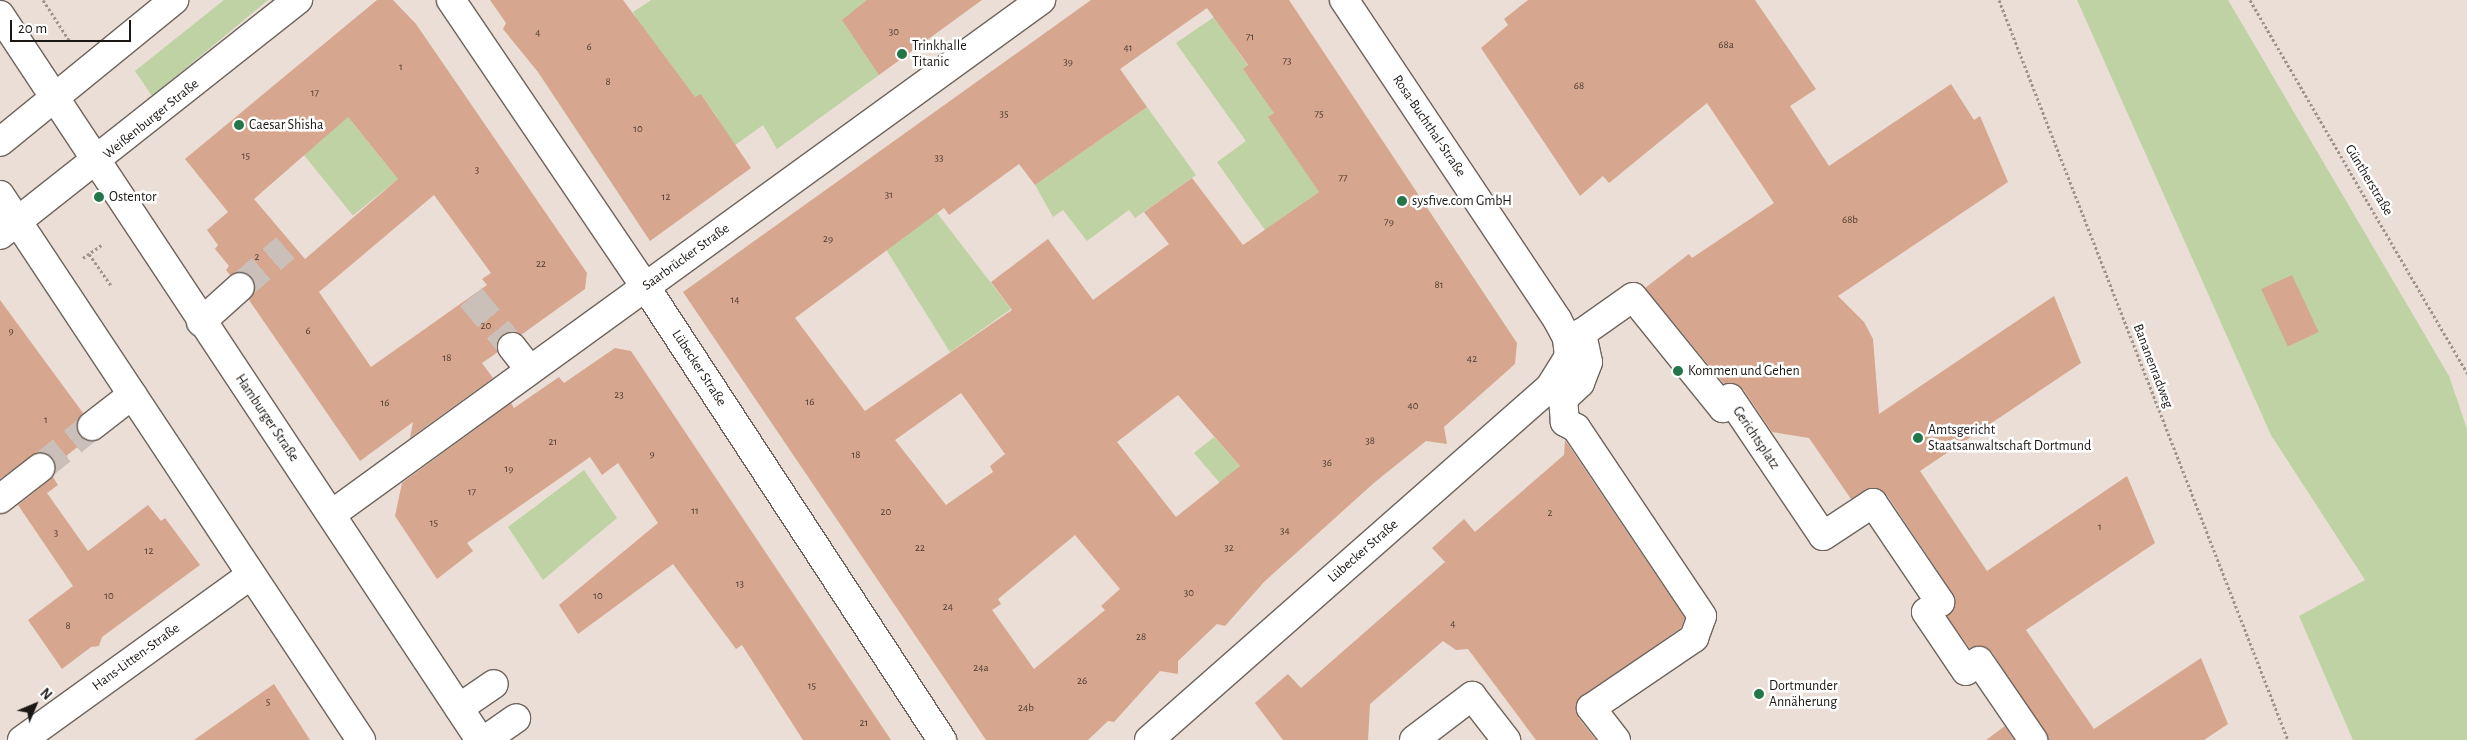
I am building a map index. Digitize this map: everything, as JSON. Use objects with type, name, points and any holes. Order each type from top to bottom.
[{"type":"street","points":[[0,142],[174,0]]},
{"type":"street","name":"Weißenburger Straße","points":[[9,228],[96,163],[298,0]]},
{"type":"street","name":"Lübecker Straße","points":[[451,0],[646,286],[942,740]]},
{"type":"street","name":"Saarbrücker Straße","points":[[332,514],[1041,0]]},
{"type":"street","name":"Rosa-Buchthal-Straße","points":[[1344,0],[1557,319],[1567,338],[1569,357]]},
{"type":"street","name":"Hamburger Straße","points":[[0,15],[96,163],[332,514],[480,740]]},
{"type":"street","points":[[0,195],[9,228],[132,395],[361,740]]},
{"type":"street","points":[[202,322],[240,287]]},
{"type":"street","name":"Gerichtsplatz","points":[[1616,740],[1591,708],[1694,638],[1702,616],[1576,428],[1565,422],[1563,399],[1580,383],[1588,362],[1582,333],[1633,297],[1723,408],[1730,398],[1823,536],[1873,503],[1940,602],[1926,612],[1966,670],[1980,661],[2033,740]]},
{"type":"street","points":[[512,347],[530,370]]},
{"type":"street","name":"Lübecker Straße","points":[[1149,740],[1550,387],[1569,357]]},
{"type":"street","points":[[92,426],[132,395]]},
{"type":"street","points":[[0,499],[40,468]]},
{"type":"street","name":"Hans-Litten-Straße","points":[[22,740],[252,575]]},
{"type":"street","points":[[459,708],[494,684]]},
{"type":"street","points":[[1414,740],[1472,696],[1506,740]]},
{"type":"street","points":[[485,740],[516,718]]},
{"type":"path","points":[[43,0],[65,31]]},
{"type":"path","name":"Bananenradweg","points":[[1999,0],[2288,740]]},
{"type":"path","name":"Güntherstraße","points":[[2250,0],[2467,373]]},
{"type":"path","points":[[78,262],[103,244]]},
{"type":"path","points":[[89,254],[111,285]]},
{"type":"green space","points":[[224,0],[268,0],[152,96],[135,71]]},
{"type":"green space","points":[[651,0],[867,0],[879,75],[777,149],[763,125],[716,159],[717,117],[701,94],[683,106],[633,12]]},
{"type":"green space","points":[[2077,0],[2228,0],[2449,376],[2467,429],[2467,740],[2353,740],[2299,616],[2365,580],[2271,435]]},
{"type":"green space","points":[[1214,17],[1248,66],[1244,70],[1264,92],[1319,192],[1265,230],[1217,162],[1246,141],[1176,43]]},
{"type":"green space","points":[[1147,107],[1196,175],[1135,218],[1129,210],[1087,241],[1063,210],[1053,217],[1035,185]]},
{"type":"green space","points":[[347,116],[398,179],[353,215],[302,153]]},
{"type":"green space","points":[[937,213],[1011,309],[950,352],[887,251],[889,244]]},
{"type":"green space","points":[[1214,437],[1240,466],[1228,476],[1238,504],[1194,453]]},
{"type":"green space","points":[[584,470],[617,518],[543,580],[508,527]]},
{"type":"building","points":[[377,0],[393,0],[416,24],[587,273],[585,289],[521,335],[502,335],[498,352],[482,363],[493,378],[410,438],[413,422],[360,461],[249,300],[255,291],[252,277],[244,272],[230,275],[226,270],[229,266],[215,249],[218,245],[207,230],[228,212],[185,159]],"holes":[[[348,117],[398,179],[305,259],[254,199]],[[434,195],[491,273],[482,279],[487,285],[371,367],[319,292]]]},
{"type":"building","points":[[490,0],[623,0],[695,97],[701,94],[751,168],[650,241],[538,72],[503,29],[506,23]]},
{"type":"building","points":[[867,0],[982,0],[879,75],[842,20]]},
{"type":"building","points":[[1091,0],[1289,0],[1517,343],[1515,364],[1444,427],[1447,444],[1426,441],[1375,482],[1264,582],[1225,626],[1217,624],[1178,661],[1178,674],[1160,671],[1114,722],[1108,721],[1088,740],[986,740],[683,292]],"holes":[[[1207,8],[1248,65],[1243,69],[1274,113],[1268,117],[1319,192],[1243,245],[1192,178],[1144,212],[1169,244],[1093,300],[1048,239],[991,282],[1012,310],[865,411],[795,318],[944,208],[949,215],[1019,164],[1035,185],[1147,107],[1120,69]],[[961,393],[1005,454],[990,466],[993,472],[946,505],[895,440]],[[1178,395],[1240,466],[1176,517],[1117,442]],[[1075,535],[1120,589],[1101,606],[1105,610],[1034,669],[992,610],[1001,604],[998,599]]]},
{"type":"building","points":[[1528,0],[1755,0],[1816,89],[1790,106],[1829,166],[1951,84],[1974,120],[1980,116],[2008,182],[1838,296],[1864,322],[1873,339],[1879,414],[2054,296],[2081,363],[1920,471],[1987,571],[2127,476],[2155,543],[2026,630],[2094,729],[2201,658],[2228,724],[2204,740],[2048,740],[1992,652],[1985,647],[1970,649],[1947,616],[1954,608],[1953,594],[1886,494],[1872,488],[1851,499],[1809,438],[1772,432],[1743,389],[1724,384],[1645,288],[1689,254],[1692,258],[1774,203],[1707,103],[1609,183],[1603,176],[1580,196],[1481,48],[1508,25],[1504,19]]},
{"type":"building","points":[[2292,275],[2319,332],[2288,346],[2261,289]]},
{"type":"building","points":[[0,300],[83,413],[77,428],[86,440],[55,465],[46,454],[37,453],[0,479]]},
{"type":"building","points":[[615,348],[631,351],[891,740],[803,740],[742,645],[736,649],[673,564],[578,634],[559,605],[658,523],[618,463],[602,475],[590,457],[467,543],[473,551],[437,579],[395,516],[402,483],[511,403],[514,408],[559,377],[564,383]]},
{"type":"building","points":[[1565,440],[1685,618],[1681,628],[1577,701],[1578,717],[1596,740],[1536,740],[1468,649],[1456,650],[1443,641],[1370,704],[1368,740],[1283,740],[1255,703],[1288,674],[1301,688],[1445,562],[1432,548],[1464,519],[1475,532],[1564,455]]},
{"type":"building","points":[[53,477],[58,485],[47,493],[88,551],[148,505],[161,521],[165,518],[200,565],[102,637],[99,646],[91,647],[62,669],[28,620],[73,586],[18,505]]},
{"type":"building","points":[[274,684],[310,740],[194,740]]},
{"type":"building","points":[[2005,726],[2014,740],[1986,740]]},
{"type":"tunnel","points":[[240,287],[285,248]]},
{"type":"tunnel","points":[[471,297],[512,347]]},
{"type":"tunnel","points":[[40,468],[92,426]]},
{"type":"place","name":"Trinkhalle Titanic","points":[[902,54]]},
{"type":"place","name":"Caesar Shisha","points":[[239,125]]},
{"type":"place","name":"Ostentor","points":[[99,197]]},
{"type":"place","name":"sysfive.com GmbH","points":[[1402,201]]},
{"type":"place","name":"Kommen und Gehen","points":[[1678,371]]},
{"type":"place","name":"Amtsgericht Staatsanwaltschaft Dortmund","points":[[1918,438]]},
{"type":"place","name":"Dortmunder Annäherung","points":[[1759,694]]}]
